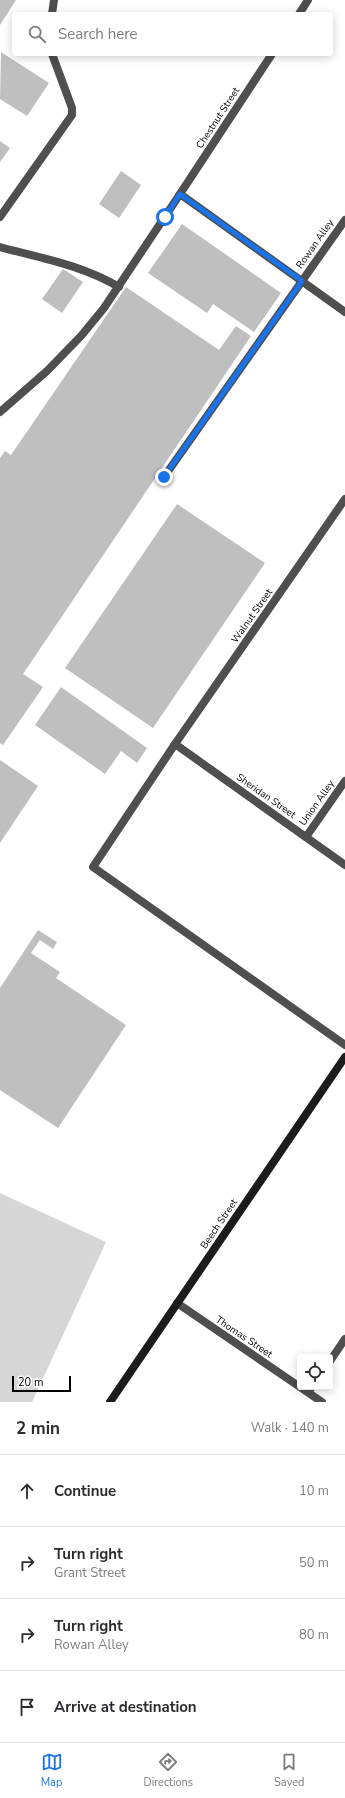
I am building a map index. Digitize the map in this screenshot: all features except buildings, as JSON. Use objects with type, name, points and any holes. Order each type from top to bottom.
[{"type":"street","points":[[52,12],[54,0]]},
{"type":"street","points":[[300,12],[308,0]]},
{"type":"street","points":[[0,217],[72,115],[72,108],[53,56]]},
{"type":"street","name":"Chestnut Street","points":[[0,412],[47,371],[82,336],[104,308],[271,56]]},
{"type":"street","points":[[180,194],[345,312]]},
{"type":"street","name":"Rowan Alley","points":[[164,477],[345,220]]},
{"type":"street","points":[[0,247],[84,269],[101,276],[119,287]]},
{"type":"street","name":"Walnut Street","points":[[345,499],[175,744],[93,868],[345,1045]]},
{"type":"street","name":"Sheridan Street","points":[[175,744],[345,865]]},
{"type":"street","name":"Union Alley","points":[[306,837],[345,781]]},
{"type":"street","name":"Beech Street","points":[[110,1402],[345,1057]]},
{"type":"street","name":"Thomas Street","points":[[177,1303],[297,1385]]},
{"type":"street","points":[[333,1357],[345,1339]]},
{"type":"street","name":"Thomas Street","points":[[310,1390],[322,1402]]},
{"type":"shaded area","points":[[0,1193],[106,1242],[32,1402],[0,1402]]},
{"type":"route","points":[[164,477],[302,281],[180,194],[165,217]]}]
